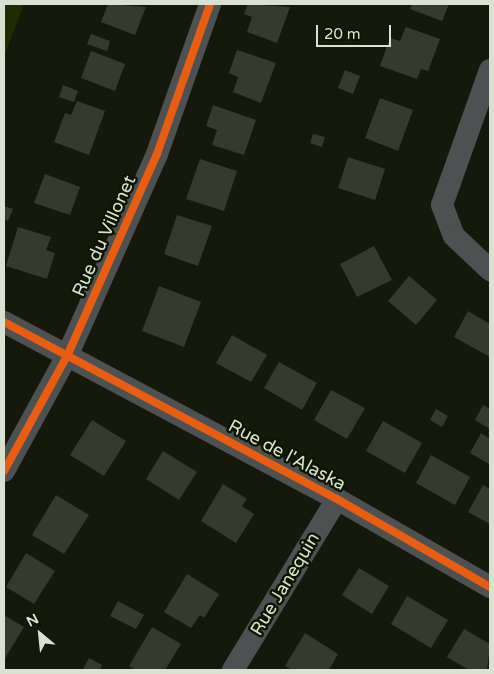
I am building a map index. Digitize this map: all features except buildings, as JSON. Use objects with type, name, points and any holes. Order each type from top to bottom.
[{"type":"street","name":"Rue du Villonet","points":[[4,471],[68,354],[157,154],[210,4]]},
{"type":"street","points":[[490,70],[442,205],[454,236],[490,270]]},
{"type":"street","name":"Rue de l'Alaska","points":[[4,322],[68,354],[337,498],[490,587]]},
{"type":"street","name":"Rue Janequin","points":[[233,670],[337,498]]},
{"type":"green space","points":[[4,4],[24,4],[4,56]]},
{"type":"cycle path","points":[[4,471],[68,354],[157,154],[210,4]]},
{"type":"cycle path","points":[[4,322],[337,499],[490,587]]}]
